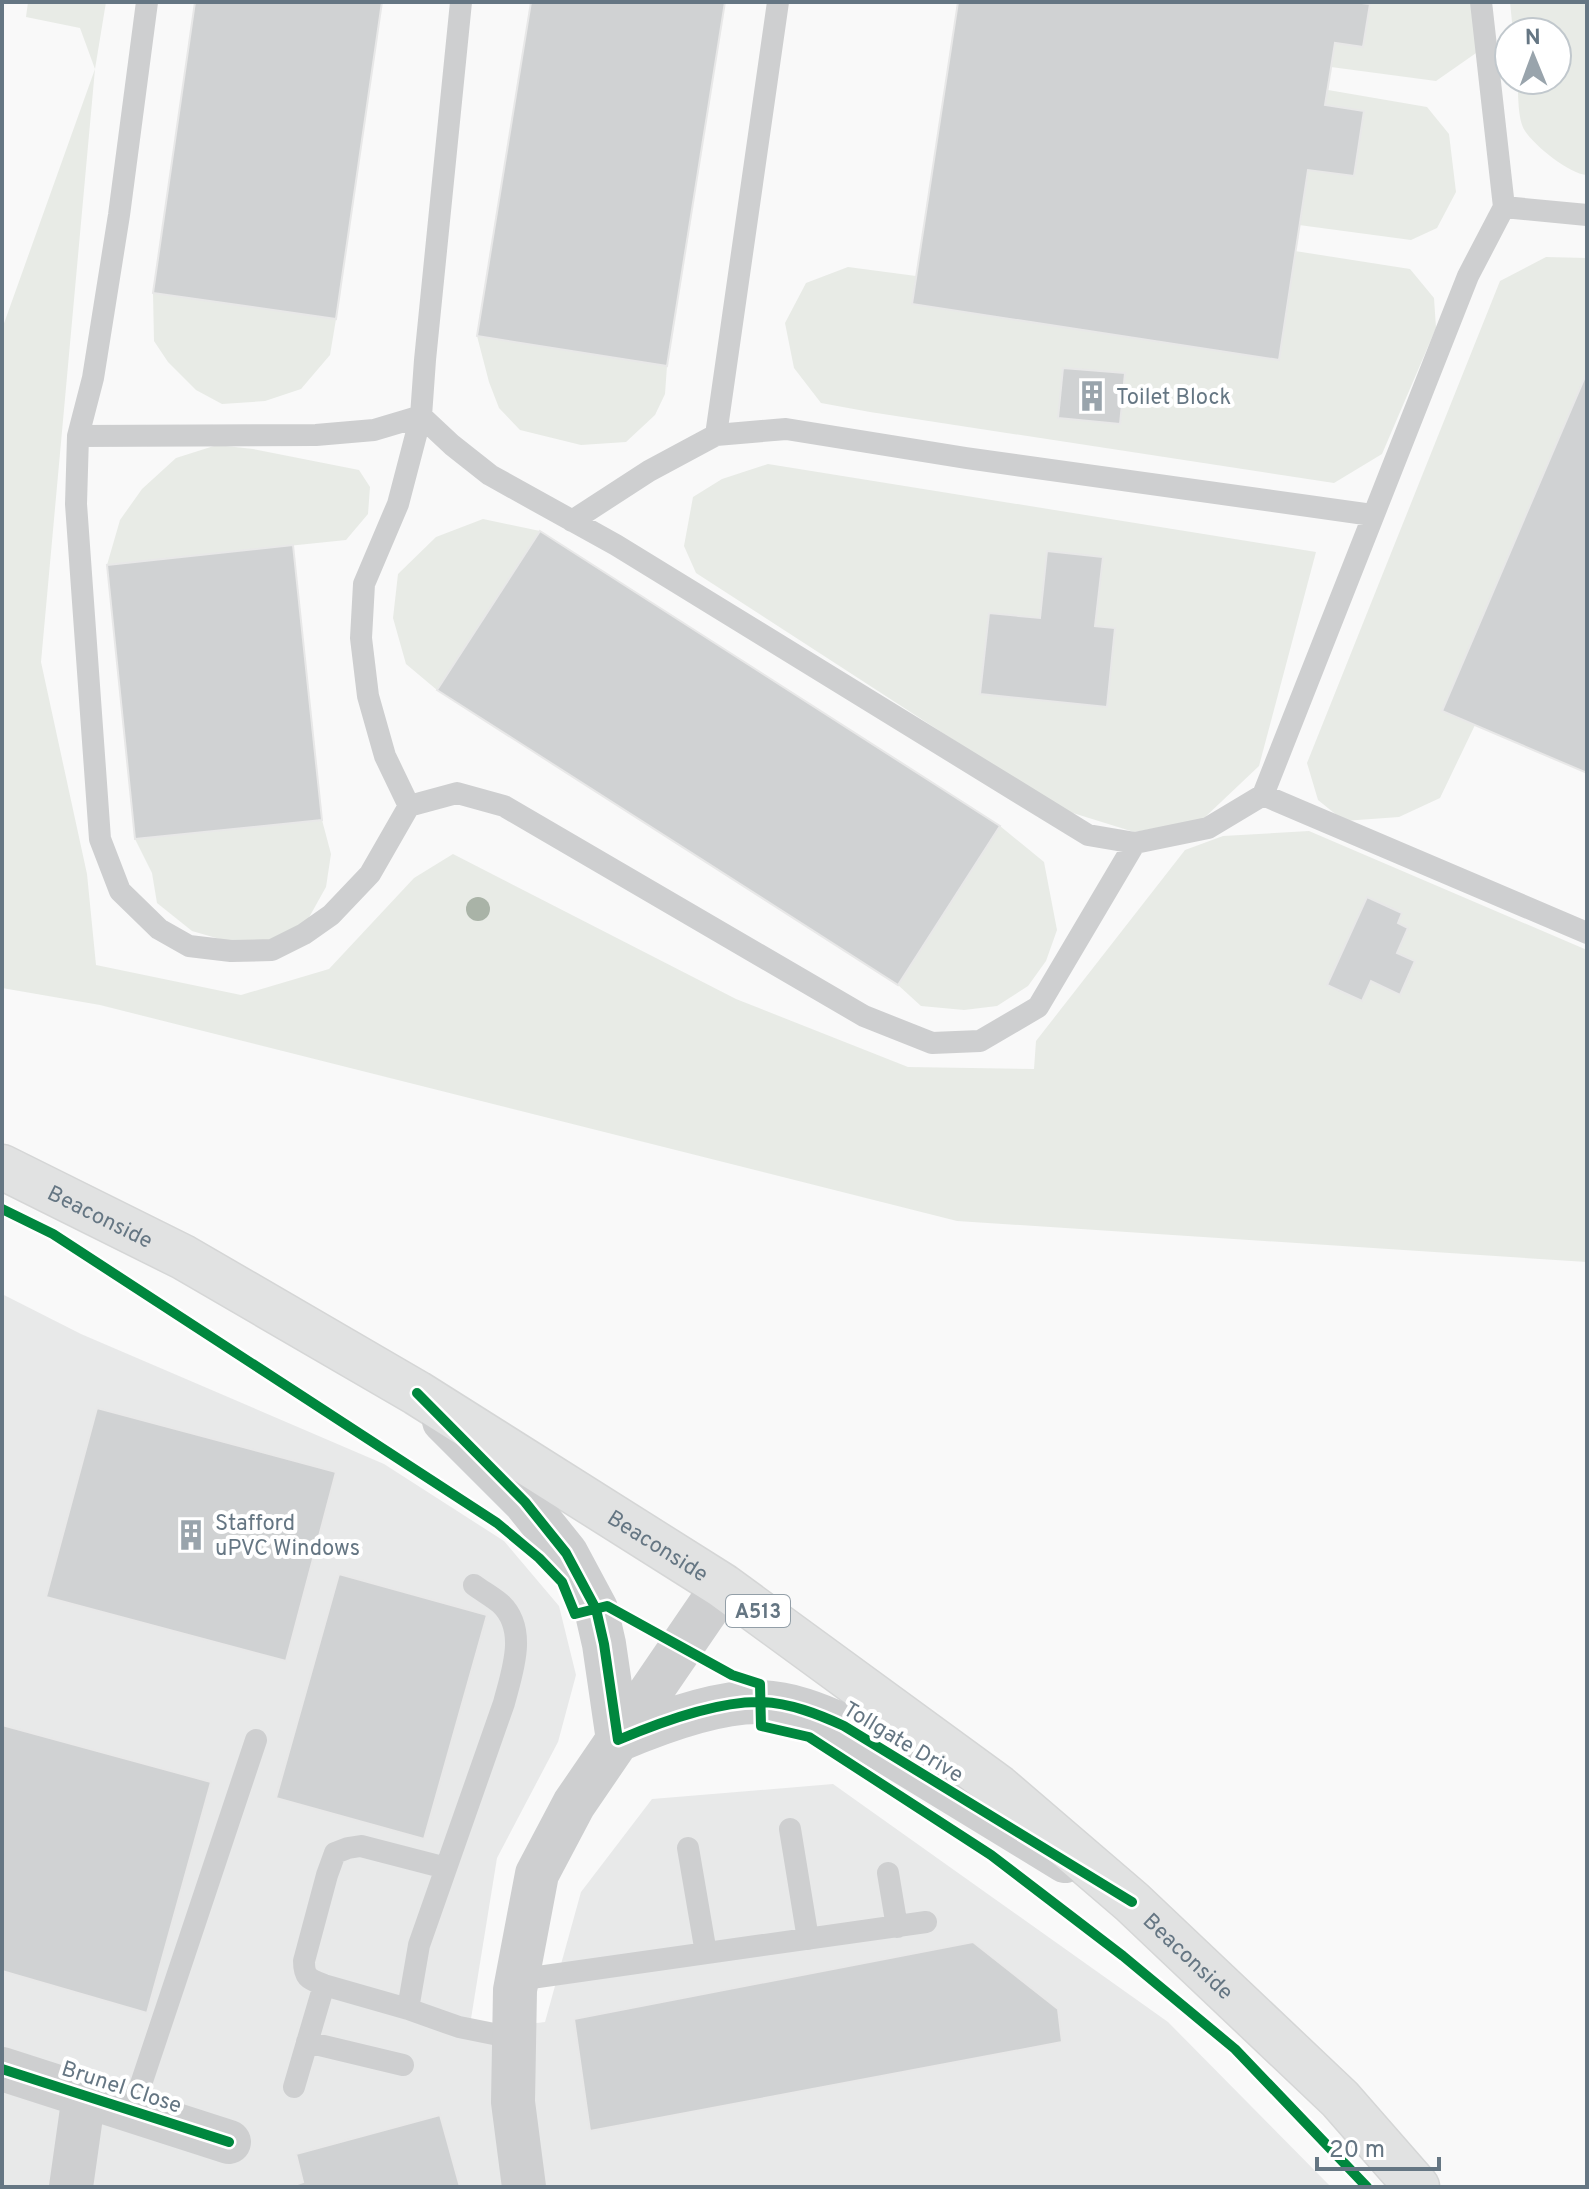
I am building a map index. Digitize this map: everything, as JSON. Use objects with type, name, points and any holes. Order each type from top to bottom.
[{"type":"highway","name":"Beaconside","points":[[2,1167],[183,1257],[417,1393],[723,1586],[998,1787],[1132,1902],[1340,2099],[1417,2187]]},
{"type":"street","points":[[417,1393],[525,1502],[566,1553],[596,1609],[618,1740]]},
{"type":"street","points":[[524,2187],[513,2102],[514,2038],[517,1980],[537,1874],[574,1804],[723,1586]]},
{"type":"street","name":"Tollgate Drive","points":[[618,1740],[670,1719],[734,1705],[760,1702],[818,1713],[1132,1902]]},
{"type":"street","name":"Brunel Close","points":[[2,2069],[229,2142]]},
{"type":"street","points":[[71,2187],[84,2095]]},
{"type":"lane","points":[[147,2],[119,215],[95,364],[78,436],[76,504],[100,839],[120,891],[159,929],[189,946],[231,951],[272,950],[304,934],[331,915],[370,874],[409,806],[457,793],[504,806],[864,1016],[932,1043],[980,1041],[1038,1007],[1135,843]]},
{"type":"lane","points":[[409,806],[385,756],[368,696],[361,638],[364,584],[398,504],[421,416],[461,2]]},
{"type":"lane","points":[[716,435],[778,2]]},
{"type":"lane","points":[[421,416],[490,475],[616,545],[1088,835],[1135,843],[1208,828],[1263,795],[1468,276],[1504,207],[1481,2]]},
{"type":"lane","points":[[1504,207],[1587,215]]},
{"type":"lane","points":[[78,436],[316,435],[374,430],[421,416]]},
{"type":"lane","points":[[572,521],[649,471],[716,435],[786,429],[997,463],[1372,515]]},
{"type":"lane","points":[[1263,795],[1587,933]]},
{"type":"lane","points":[[408,2009],[419,1945],[504,1703],[517,1644],[513,1622],[501,1605],[474,1585]]},
{"type":"lane","points":[[132,2111],[256,1740]]},
{"type":"lane","points":[[790,1829],[808,1939]]},
{"type":"lane","points":[[446,1868],[361,1846],[335,1853],[304,1961],[304,1971],[310,1980],[324,1985],[459,2027],[514,2038]]},
{"type":"lane","points":[[688,1848],[706,1953]]},
{"type":"lane","points":[[888,1873],[897,1927]]},
{"type":"lane","points":[[517,1980],[926,1922]]},
{"type":"lane","points":[[294,2087],[324,1985]]},
{"type":"lane","points":[[307,2042],[403,2065]]},
{"type":"shaded area","points":[[28,2],[106,2],[95,69],[80,28],[26,17]]},
{"type":"shaded area","points":[[1353,2],[1473,2],[1479,51],[1436,81],[1331,67],[1335,43],[1363,47],[1370,5]]},
{"type":"shaded area","points":[[1510,2],[1587,2],[1587,175],[1571,170],[1544,151],[1525,131],[1519,113],[1518,96],[1573,96],[1573,16],[1511,16]]},
{"type":"shaded area","points":[[95,69],[41,662],[87,874],[96,965],[241,995],[329,969],[414,878],[453,854],[736,999],[908,1067],[1034,1069],[1036,1041],[1185,850],[1223,836],[1309,831],[1587,950],[1587,1262],[957,1221],[100,1005],[2,988],[2,329]]},
{"type":"shaded area","points":[[1328,90],[1427,107],[1449,134],[1456,192],[1437,228],[1411,240],[1299,225],[1308,170],[1354,176],[1325,105]]},
{"type":"shaded area","points":[[1295,251],[1410,269],[1434,298],[1436,328],[1382,454],[1334,483],[821,403],[794,368],[785,323],[806,283],[848,267],[916,276],[912,304]]},
{"type":"shaded area","points":[[1546,257],[1587,258],[1587,372],[1443,711],[1475,725],[1440,798],[1399,817],[1344,821],[1318,800],[1307,763],[1500,281]]},
{"type":"shaded area","points":[[153,293],[336,319],[330,355],[301,389],[265,401],[222,404],[196,390],[168,362],[154,341]]},
{"type":"shaded area","points":[[477,336],[667,366],[665,394],[655,415],[626,442],[581,445],[520,430],[499,408]]},
{"type":"shaded area","points":[[217,445],[359,470],[370,487],[368,514],[346,540],[107,565],[120,520],[142,489],[176,458]]},
{"type":"shaded area","points":[[768,464],[1316,552],[1259,766],[1202,820],[1134,832],[1060,809],[696,573],[684,546],[693,497],[722,479]]},
{"type":"shaded area","points":[[483,519],[540,531],[437,690],[406,664],[393,618],[398,574],[436,537]]},
{"type":"shaded area","points":[[322,820],[331,854],[326,887],[307,921],[274,940],[234,943],[192,931],[157,903],[152,873],[135,839]]},
{"type":"shaded area","points":[[1000,826],[1044,862],[1057,930],[1046,961],[1028,986],[997,1006],[964,1010],[921,1006],[898,985]]},
{"type":"shaded area","points":[[2,1294],[81,1334],[384,1464],[504,1541],[559,1606],[576,1675],[558,1742],[497,1858],[469,2031],[545,2022],[581,1892],[652,1799],[833,1784],[1168,2022],[1331,2187],[2,2187]]},
{"type":"building","points":[[195,2],[382,2],[336,319],[153,293]]},
{"type":"building","points":[[531,2],[725,2],[667,366],[477,336]]},
{"type":"building","points":[[958,2],[1370,4],[1363,47],[1335,43],[1325,105],[1364,111],[1354,176],[1308,170],[1279,360],[912,304]]},
{"type":"building","name":"Toilet Block","points":[[1063,368],[1125,373],[1120,424],[1058,418]]},
{"type":"building","points":[[1587,372],[1587,773],[1442,711]]},
{"type":"building","points":[[540,531],[1000,826],[898,985],[437,690]]},
{"type":"building","points":[[293,545],[322,820],[135,839],[107,565]]},
{"type":"building","points":[[1047,551],[1103,557],[1095,626],[1115,628],[1107,707],[980,694],[989,613],[1040,618]]},
{"type":"building","points":[[1367,897],[1402,913],[1398,923],[1408,928],[1397,953],[1415,961],[1400,995],[1371,981],[1362,1001],[1327,985]]},
{"type":"building","name":"Stafford uPVC Windows","points":[[97,1408],[336,1472],[286,1661],[46,1597]]},
{"type":"building","points":[[339,1574],[487,1615],[424,1839],[276,1798]]},
{"type":"building","points":[[2,1725],[211,1782],[147,2013],[2,1971]]},
{"type":"building","points":[[973,1942],[1058,2009],[1062,2042],[590,2131],[574,2019]]},
{"type":"building","points":[[440,2115],[460,2187],[289,2187],[303,2182],[296,2154]]},
{"type":"cycle path","points":[[2,1209],[53,1234],[497,1523],[562,1582],[575,1614],[607,1606],[732,1675],[760,1684],[761,1726],[809,1737],[991,1855],[1123,1956],[1235,2049],[1367,2187]]},
{"type":"cycle path","points":[[417,1393],[525,1502],[566,1553],[596,1609],[618,1740],[669,1720],[726,1705],[761,1702],[804,1710],[844,1726],[1132,1902]]},
{"type":"cycle path","points":[[2,2069],[229,2142]]},
{"type":"place","name":"Toilet Block","points":[[1092,396]]},
{"type":"place","name":"Stafford uPVC Windows","points":[[191,1535]]}]
